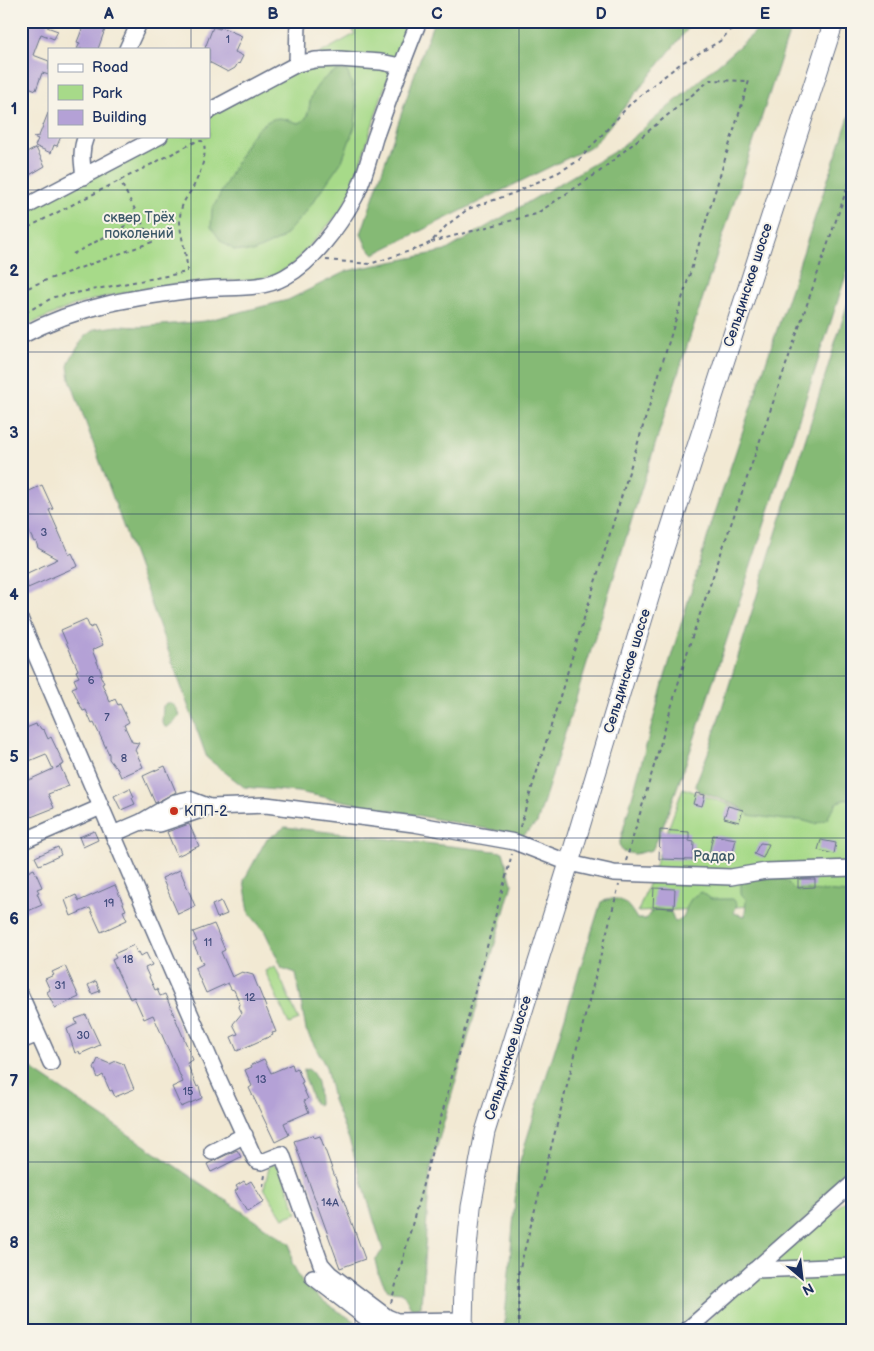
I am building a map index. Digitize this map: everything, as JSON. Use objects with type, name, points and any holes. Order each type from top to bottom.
[{"type":"main road","name":"Сельдинское шоссе","points":[[463,1325],[464,1278],[471,1207],[485,1132],[664,549],[834,21]]},
{"type":"street","points":[[127,48],[140,21]]},
{"type":"street","points":[[297,64],[298,21]]},
{"type":"street","points":[[21,336],[63,317],[122,300],[196,290],[260,286],[271,284],[297,270],[343,217],[355,196],[400,66],[419,21]]},
{"type":"street","points":[[210,110],[297,64],[315,60],[339,59],[381,62],[400,66]]},
{"type":"street","points":[[84,177],[81,158],[85,138]]},
{"type":"street","points":[[21,209],[156,138]]},
{"type":"street","points":[[21,621],[245,1135],[257,1160],[264,1162],[282,1154],[317,1257],[325,1269],[387,1317],[397,1321],[463,1325]]},
{"type":"street","points":[[113,834],[141,822],[175,802],[189,799],[210,807],[266,805],[414,824],[515,842],[569,863],[623,873],[731,876],[766,871],[852,866]]},
{"type":"street","points":[[21,842],[101,807]]},
{"type":"street","points":[[21,996],[51,1063]]},
{"type":"street","points":[[21,1041],[38,1034]]},
{"type":"street","points":[[212,1152],[245,1135]]},
{"type":"street","points":[[686,1330],[853,1183]]},
{"type":"street","points":[[754,1270],[853,1266]]},
{"type":"street","points":[[313,1277],[370,1321],[387,1317]]},
{"type":"path","points":[[431,242],[447,224],[468,209],[514,193],[578,161],[633,101],[680,64],[720,40],[739,21]]},
{"type":"path","points":[[308,259],[370,264],[422,247],[431,242],[536,214],[599,172],[710,80],[749,81],[515,842],[387,1317]]},
{"type":"path","points":[[21,231],[197,141],[202,141],[204,144],[205,149],[199,176],[183,203],[181,215],[187,272],[54,297],[21,315]]},
{"type":"path","points":[[519,1330],[518,1275],[623,873],[691,640],[853,171]]},
{"type":"path","points":[[21,291],[152,242],[120,181]]},
{"type":"path","points":[[73,254],[140,218]]},
{"type":"green space","name":"сквер Трёх поколений","points":[[348,21],[411,21],[383,92],[351,192],[340,212],[293,264],[275,275],[255,280],[158,286],[100,298],[72,306],[21,328],[21,213],[165,138],[210,138],[210,114],[355,34]]},
{"type":"green space","points":[[434,21],[694,21],[594,145],[374,254],[367,247],[361,234]]},
{"type":"green space","points":[[765,21],[793,21],[661,426],[537,823],[523,836],[298,792],[244,787],[207,758],[70,379],[68,366],[85,336],[95,329],[118,326],[141,327],[205,321],[288,300],[347,271],[445,251],[622,147],[752,35]]},
{"type":"green space","points":[[339,70],[347,71],[353,86],[357,108],[355,126],[342,161],[306,212],[281,239],[253,252],[234,250],[221,241],[211,227],[212,210],[249,139],[262,125],[270,120],[282,118],[299,123],[303,121],[307,116],[311,98],[318,84]]},
{"type":"green space","points":[[853,105],[853,254],[691,749],[661,832],[652,850],[635,854],[623,852],[619,845],[664,680],[713,519]]},
{"type":"green space","points":[[853,286],[853,800],[848,799],[837,802],[827,819],[815,824],[801,820],[785,820],[748,815],[740,807],[699,791],[695,785],[708,753]]},
{"type":"green space","points":[[166,703],[171,703],[176,707],[180,716],[168,727],[165,727],[162,722],[163,706]]},
{"type":"green space","name":"Радар","points":[[683,788],[747,811],[853,797],[853,901],[638,912]]},
{"type":"green space","points":[[285,827],[503,852],[512,884],[430,1171],[421,1306],[412,1309],[402,1292],[388,1291],[378,1273],[375,1260],[383,1250],[350,1142],[333,1100],[326,1067],[306,1030],[296,973],[282,968],[265,932],[249,913],[244,880],[266,840]]},
{"type":"green space","points":[[758,878],[783,878],[794,889],[850,893],[853,895],[853,1177],[682,1330],[504,1330],[518,1167],[601,902],[618,899],[630,908],[637,919],[646,919],[650,913],[657,909],[671,912],[675,922],[683,918],[691,899],[702,892],[711,899],[733,899],[737,904],[734,913],[745,916],[746,899],[741,894],[741,883]]},
{"type":"green space","points":[[275,966],[299,1020],[289,1024],[265,971]]},
{"type":"green space","points":[[26,1065],[290,1244],[292,1263],[304,1285],[326,1303],[360,1325],[369,1327],[393,1322],[420,1330],[21,1330],[21,1070]]},
{"type":"green space","points":[[308,1069],[316,1079],[318,1105],[314,1103],[304,1075],[304,1070]]},
{"type":"green space","points":[[270,1164],[280,1166],[297,1213],[283,1218],[264,1188]]},
{"type":"green space","points":[[853,1194],[853,1330],[695,1330]]},
{"type":"building","points":[[21,21],[49,21],[47,27],[58,31],[54,39],[41,34],[33,55],[48,61],[48,75],[42,73],[36,90],[21,84]]},
{"type":"building","points":[[90,21],[108,21],[98,48],[78,48],[80,43],[77,42],[85,22],[89,24]]},
{"type":"building","points":[[213,27],[220,29],[221,27],[242,36],[235,52],[243,56],[239,64],[228,72],[210,63],[210,48],[205,48]]},
{"type":"building","points":[[48,113],[48,138],[60,138],[57,146],[54,145],[51,153],[35,146],[38,139],[33,137],[39,136]]},
{"type":"building","points":[[36,148],[45,166],[21,180],[21,156]]},
{"type":"building","points":[[42,485],[53,509],[49,510],[69,555],[72,553],[78,566],[28,588],[23,575],[58,559],[38,548],[36,541],[34,542],[21,516],[21,495]]},
{"type":"building","points":[[86,619],[90,628],[94,626],[103,645],[92,650],[102,674],[100,675],[104,683],[102,684],[110,702],[115,699],[118,705],[120,704],[129,722],[124,725],[132,742],[139,743],[135,750],[143,767],[121,777],[116,766],[109,759],[109,754],[94,723],[92,724],[86,710],[83,711],[72,688],[77,686],[74,679],[79,677],[76,671],[78,670],[61,630]]},
{"type":"building","points":[[36,724],[37,727],[39,726],[44,730],[48,739],[51,737],[64,764],[60,766],[69,786],[48,794],[54,808],[21,821],[21,730]],"holes":[[[46,754],[53,769],[29,780],[22,764]]]},
{"type":"building","points":[[165,766],[176,792],[155,803],[143,776]]},
{"type":"building","points":[[130,788],[135,804],[121,810],[114,796]]},
{"type":"building","points":[[696,793],[705,795],[702,806],[693,804]]},
{"type":"building","points":[[728,806],[743,810],[739,822],[724,818]]},
{"type":"building","points":[[189,824],[199,846],[177,856],[167,832]]},
{"type":"building","points":[[660,830],[689,832],[689,841],[694,842],[693,860],[659,859]]},
{"type":"building","points":[[94,831],[98,840],[83,847],[79,837]]},
{"type":"building","points":[[713,835],[736,839],[732,856],[728,856],[727,859],[709,854]]},
{"type":"building","points":[[821,840],[836,843],[834,854],[818,850]]},
{"type":"building","points":[[760,843],[769,844],[763,858],[754,854]]},
{"type":"building","points":[[58,847],[61,855],[39,865],[35,857]]},
{"type":"building","points":[[34,869],[42,887],[37,889],[39,892],[37,893],[42,905],[21,914],[21,875]]},
{"type":"building","points":[[180,870],[195,906],[178,914],[162,878]]},
{"type":"building","points":[[798,879],[815,879],[815,887],[798,888]]},
{"type":"building","points":[[115,885],[126,910],[123,911],[127,920],[101,932],[90,908],[71,916],[65,900],[76,895],[79,901]]},
{"type":"building","points":[[654,888],[675,889],[674,908],[653,907]]},
{"type":"building","points":[[221,901],[227,914],[217,918],[212,905]]},
{"type":"building","points":[[214,924],[225,950],[221,952],[232,977],[242,972],[253,975],[276,1032],[237,1051],[231,1037],[238,1034],[233,1024],[242,1013],[234,990],[231,989],[228,983],[206,993],[195,968],[203,964],[193,943],[197,941],[193,932]]},
{"type":"building","points":[[134,945],[137,953],[139,952],[141,956],[146,953],[152,965],[145,968],[155,990],[157,989],[160,996],[165,994],[193,1060],[187,1063],[197,1087],[199,1086],[202,1098],[181,1107],[172,1087],[183,1082],[153,1015],[144,1019],[134,997],[130,999],[112,960],[116,958],[114,954]]},
{"type":"building","points":[[65,966],[79,997],[55,1008],[47,992],[50,990],[45,979],[54,975],[52,972]]},
{"type":"building","points":[[96,981],[100,991],[92,994],[88,985]]},
{"type":"building","points":[[86,1015],[100,1045],[80,1054],[79,1051],[75,1053],[67,1029],[77,1024],[75,1019]]},
{"type":"building","points":[[98,1059],[110,1064],[116,1061],[124,1064],[134,1089],[115,1097],[112,1090],[110,1091],[103,1075],[98,1078],[94,1068]]},
{"type":"building","points":[[264,1059],[271,1073],[292,1064],[294,1070],[297,1068],[308,1099],[304,1101],[309,1112],[284,1123],[289,1135],[275,1142],[249,1088],[252,1086],[245,1070]]},
{"type":"building","points":[[313,1135],[314,1138],[320,1136],[365,1259],[340,1268],[294,1141]]},
{"type":"building","points":[[237,1150],[241,1157],[211,1172],[207,1164]]},
{"type":"building","points":[[244,1181],[246,1184],[251,1181],[264,1202],[247,1212],[235,1191],[238,1189],[236,1186]]},
{"type":"place","name":"КПП-2","points":[[174,811]]}]
